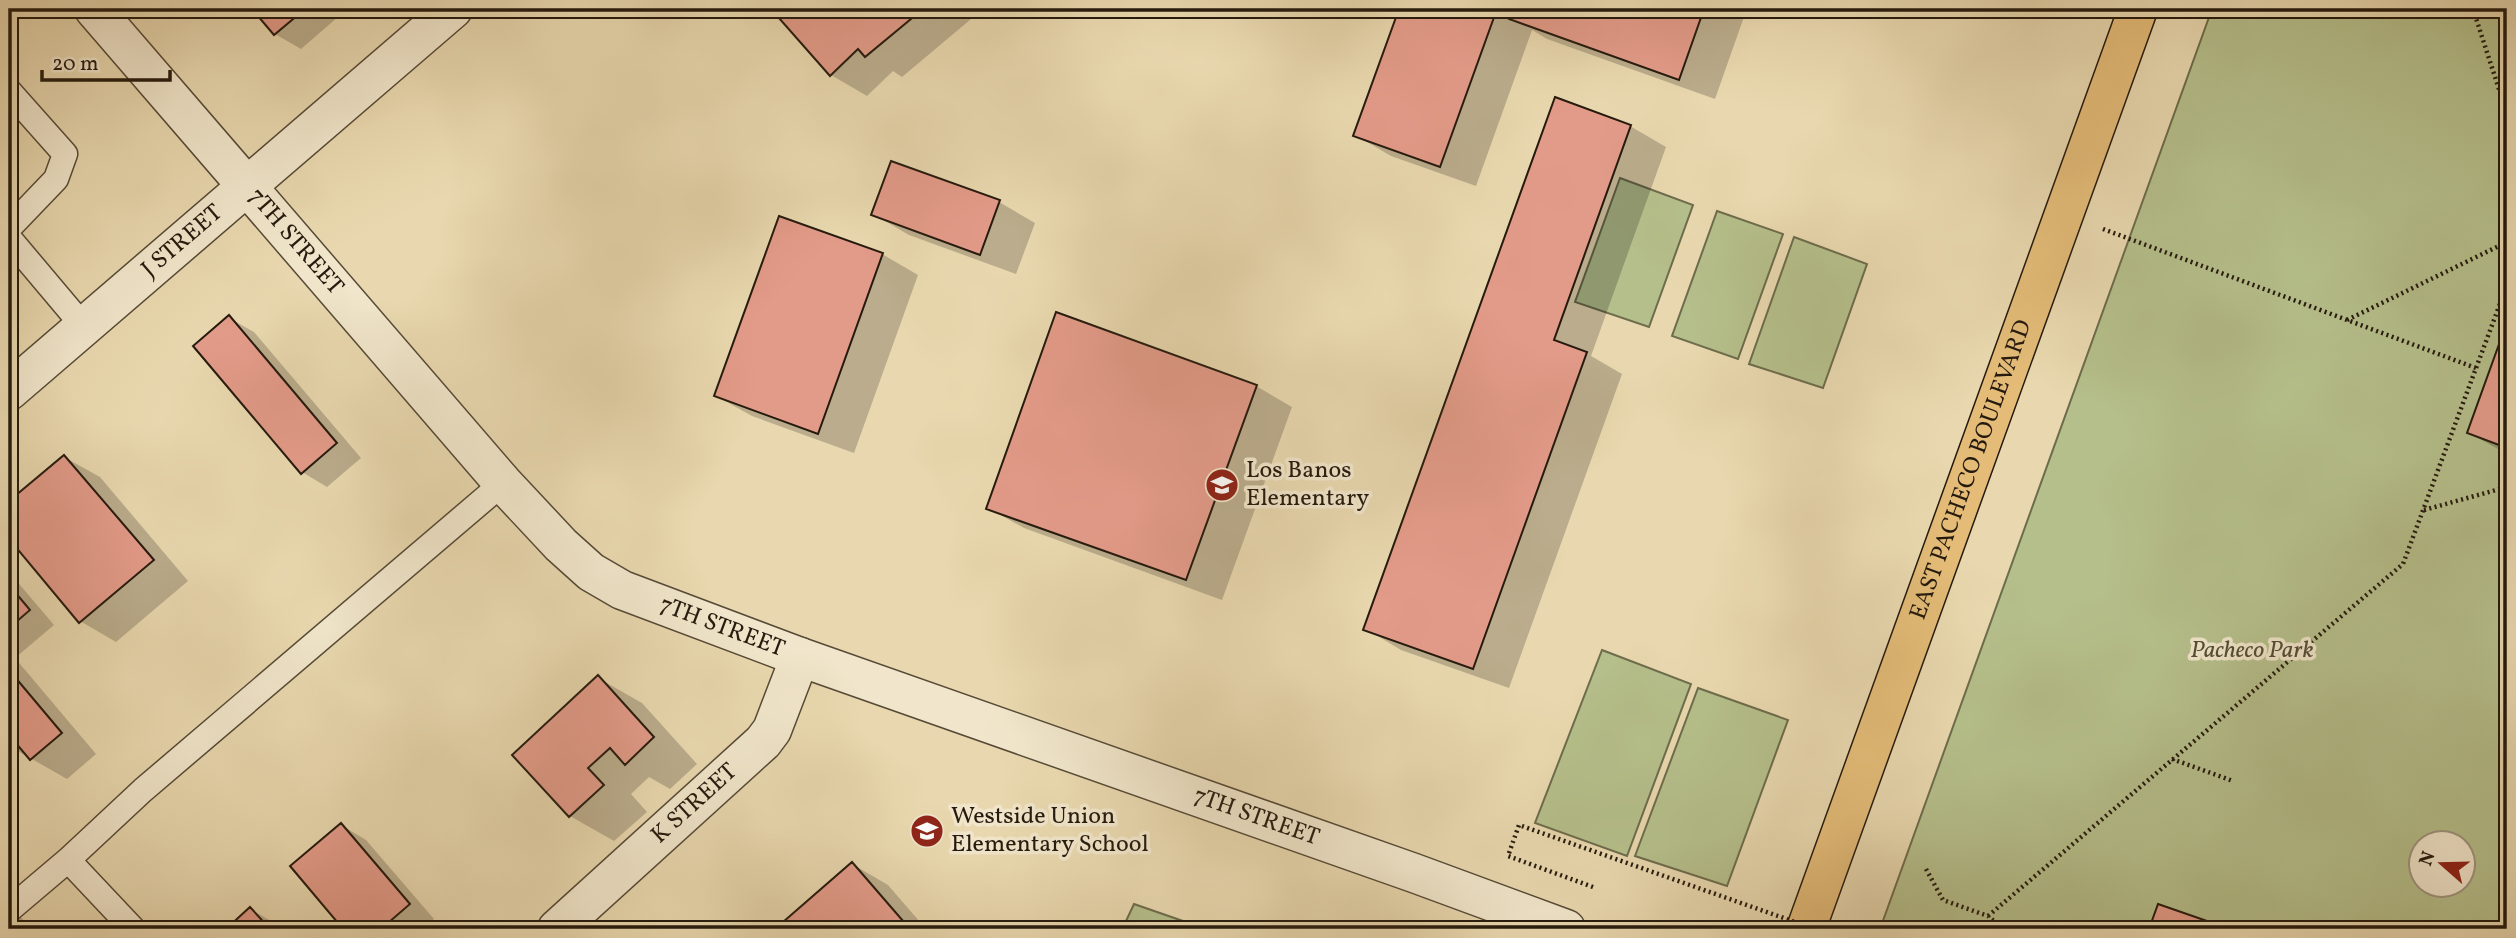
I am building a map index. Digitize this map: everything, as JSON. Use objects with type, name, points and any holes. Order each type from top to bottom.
[{"type":"highway","name":"EAST PACHECO BOULEVARD","points":[[1806,929],[2138,9]]},
{"type":"street","name":"7TH STREET","points":[[94,9],[503,483],[561,545],[591,572],[622,590],[800,657],[1566,929]]},
{"type":"street","name":"J STREET","points":[[9,391],[453,9]]},
{"type":"street","name":"K STREET","points":[[557,929],[763,742],[772,730],[800,657]]},
{"type":"lane","points":[[9,91],[65,154],[56,179],[9,228]]},
{"type":"lane","points":[[9,238],[84,327]]},
{"type":"lane","points":[[9,910],[68,860],[143,790],[503,483]]},
{"type":"lane","points":[[68,860],[133,929]]},
{"type":"path","points":[[2473,9],[2507,114]]},
{"type":"path","points":[[2063,215],[2476,368]]},
{"type":"path","points":[[2347,320],[2507,242]]},
{"type":"path","points":[[1988,916],[2403,564],[2507,285]]},
{"type":"path","points":[[2423,511],[2507,487]]},
{"type":"path","points":[[2172,759],[2232,781]]},
{"type":"path","points":[[1593,887],[1508,856],[1519,825],[1815,929]]},
{"type":"path","points":[[1926,869],[1943,900],[1988,916],[2003,928]]},
{"type":"path","points":[[1989,929],[2003,928]]},
{"type":"green space","name":"Pacheco Park","points":[[2212,9],[2507,9],[2507,929],[1880,929]]},
{"type":"green space","points":[[1620,178],[1693,205],[1649,327],[1575,302]]},
{"type":"green space","points":[[1717,211],[1783,234],[1738,359],[1672,336]]},
{"type":"green space","points":[[1794,237],[1867,264],[1823,388],[1749,364]]},
{"type":"green space","points":[[1602,650],[1691,684],[1627,856],[1535,823]]},
{"type":"green space","points":[[1698,688],[1788,720],[1727,886],[1635,856]]},
{"type":"green space","points":[[1134,904],[1206,929],[1130,929],[1126,921]]},
{"type":"building","points":[[252,9],[305,9],[274,35]]},
{"type":"building","points":[[771,9],[923,9],[865,57],[858,49],[830,76]]},
{"type":"building","points":[[1399,9],[1497,9],[1440,167],[1353,136]]},
{"type":"building","points":[[1513,9],[1704,9],[1679,80],[1509,19]]},
{"type":"building","points":[[1555,97],[1631,125],[1554,340],[1587,352],[1473,669],[1363,630]]},
{"type":"building","points":[[891,161],[1000,200],[980,255],[871,215]]},
{"type":"building","points":[[779,216],[883,253],[818,434],[714,396]]},
{"type":"building","points":[[1056,312],[1257,385],[1186,580],[986,509]]},
{"type":"building","points":[[229,315],[337,443],[301,474],[193,346]]},
{"type":"building","points":[[2507,322],[2507,448],[2467,433]]},
{"type":"building","points":[[64,455],[154,560],[79,623],[9,539],[9,501]]},
{"type":"building","points":[[9,585],[30,610],[9,628]]},
{"type":"building","points":[[9,670],[62,733],[30,760],[9,735]]},
{"type":"building","points":[[598,675],[654,737],[625,765],[610,748],[588,768],[604,785],[569,817],[512,755]]},
{"type":"building","points":[[341,823],[410,904],[381,929],[343,929],[290,866]]},
{"type":"building","points":[[852,862],[910,929],[775,929]]},
{"type":"building","points":[[2158,904],[2230,929],[2149,929]]},
{"type":"building","points":[[250,907],[270,929],[226,929]]},
{"type":"place","name":"Los Banos Elementary","points":[[1222,485]]},
{"type":"place","name":"Westside Union Elementary School","points":[[927,831]]}]
